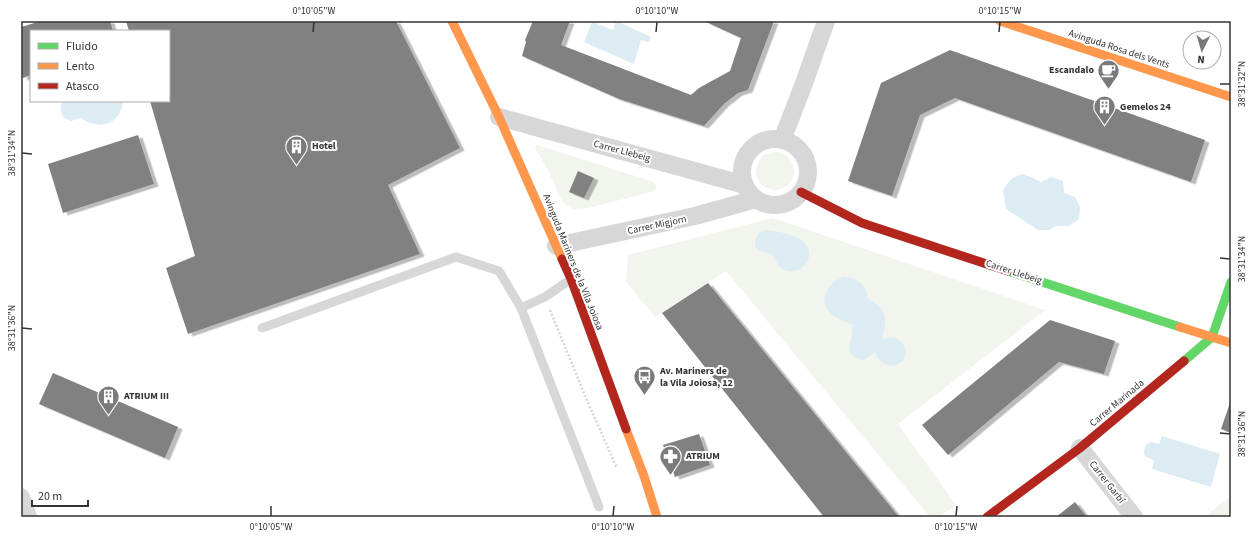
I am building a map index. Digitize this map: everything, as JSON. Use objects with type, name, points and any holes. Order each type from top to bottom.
[{"type":"street","name":"Avinguda Mariners de la Vila Joiosa","points":[[452,21],[499,117],[571,280],[644,476],[657,517]]},
{"type":"street","points":[[782,140],[826,21]]},
{"type":"street","name":"Avinguda Rosa dels Vents","points":[[1000,21],[1231,98]]},
{"type":"street","name":"Carrer Llebeig","points":[[499,117],[745,185]]},
{"type":"street","points":[[782,140],[792,144],[800,151],[806,160],[808,171],[806,182],[801,192],[789,201],[775,205],[756,199],[749,192],[742,175],[747,155],[753,148],[762,142],[782,140]]},
{"type":"street","name":"Carrer Llebeig","points":[[801,192],[862,223],[1231,343]]},
{"type":"street","name":"Carrer Migjorn","points":[[556,246],[695,216],[756,199]]},
{"type":"street","points":[[1212,337],[1231,282]]},
{"type":"street","name":"Carrer Marinada","points":[[988,517],[1080,448],[1212,337]]},
{"type":"street","name":"Carrer Garbí","points":[[1080,448],[1134,517]]},
{"type":"street","points":[[21,497],[28,517]]},
{"type":"lane","points":[[262,328],[456,257],[499,271],[522,308],[599,507]]},
{"type":"lane","points":[[522,308],[545,297],[571,280]]},
{"type":"path","points":[[545,297],[586,398],[620,475]]},
{"type":"shaded area","points":[[616,21],[651,37],[649,42],[641,40],[634,64],[584,42],[592,22],[613,30]]},
{"type":"shaded area","points":[[63,102],[123,102],[118,116],[108,123],[101,125],[88,122],[81,118],[71,121],[64,118],[61,105]]},
{"type":"shaded area","points":[[537,145],[654,182],[656,186],[655,190],[588,208],[573,209],[564,204],[546,166],[535,148]]},
{"type":"shaded area","points":[[771,152],[779,152],[789,157],[793,164],[793,178],[789,185],[779,190],[771,190],[761,185],[759,182],[756,175],[756,167],[761,157],[764,155]]},
{"type":"shaded area","points":[[1022,174],[1041,182],[1051,177],[1063,181],[1064,193],[1075,197],[1080,207],[1079,219],[1069,226],[1056,226],[1049,230],[1038,230],[1006,209],[1003,190],[1011,179]]},
{"type":"shaded area","points":[[773,218],[1045,310],[898,424],[956,505],[939,517],[930,517],[726,271],[655,317],[626,282],[628,255]]},
{"type":"shaded area","points":[[765,230],[788,234],[799,238],[807,246],[809,251],[809,256],[804,266],[795,271],[781,269],[771,254],[759,250],[755,244],[756,239],[760,232]]},
{"type":"shaded area","points":[[844,277],[857,280],[865,289],[868,299],[879,306],[885,320],[882,338],[893,337],[905,346],[906,352],[900,363],[894,366],[887,365],[881,361],[875,352],[864,360],[856,358],[852,355],[849,346],[852,325],[833,315],[825,304],[826,293],[829,288],[838,279]]},
{"type":"shaded area","points":[[1162,436],[1220,454],[1211,487],[1152,469],[1154,461],[1145,456],[1144,451],[1146,445],[1151,442],[1159,444]]},
{"type":"shaded area","points":[[1231,496],[1231,517],[1204,517]]},
{"type":"building","points":[[41,21],[110,21],[113,30],[30,30],[30,75],[23,78],[21,69],[21,27]]},
{"type":"building","name":"Hotel","points":[[126,21],[396,21],[460,148],[388,185],[420,254],[188,334],[166,268],[195,256],[150,102],[170,102],[170,30],[129,30]]},
{"type":"building","points":[[533,21],[570,21],[561,45],[691,95],[699,88],[730,71],[741,38],[704,21],[774,21],[748,90],[738,93],[724,104],[704,126],[619,99],[522,56],[526,42],[525,40]]},
{"type":"building","name":"Gemelos 24","points":[[950,50],[1205,140],[1191,182],[955,98],[920,115],[892,196],[848,181],[881,83]]},
{"type":"building","points":[[138,135],[154,184],[63,213],[48,164]]},
{"type":"building","points":[[578,171],[594,178],[584,198],[569,192]]},
{"type":"building","points":[[708,283],[899,517],[824,517],[662,313]]},
{"type":"building","points":[[1050,320],[1115,341],[1104,374],[1059,362],[948,455],[922,425]]},
{"type":"building","name":"ATRIUM III","points":[[53,373],[178,427],[165,458],[39,404]]},
{"type":"building","points":[[1231,400],[1231,433],[1221,429]]},
{"type":"building","points":[[699,434],[710,465],[675,477],[663,445]]},
{"type":"building","points":[[1075,502],[1087,517],[1056,517]]},
{"type":"traffic: fast","points":[[1008,271],[1180,327]]},
{"type":"traffic: fast","points":[[1184,361],[1212,337],[1231,282]]},
{"type":"traffic: slow","points":[[452,21],[499,117],[562,259]]},
{"type":"traffic: slow","points":[[1000,21],[1231,97]]},
{"type":"traffic: slow","points":[[1180,327],[1231,343]]},
{"type":"traffic: slow","points":[[626,429],[644,476],[657,517]]},
{"type":"traffic: jam","points":[[801,192],[862,223],[1008,271]]},
{"type":"traffic: jam","points":[[562,259],[571,279],[626,429]]},
{"type":"traffic: jam","points":[[987,517],[1080,448],[1184,361]]},
{"type":"place","name":"Escandalo","points":[[1109,90]]},
{"type":"place","name":"Gemelos 24","points":[[1104,126]]},
{"type":"place","name":"Hotel","points":[[296,166]]},
{"type":"place","name":"Av. Mariners de la Vila Joiosa, 12","points":[[644,396]]},
{"type":"place","name":"ATRIUM III","points":[[109,416]]},
{"type":"place","name":"ATRIUM","points":[[671,476]]}]
